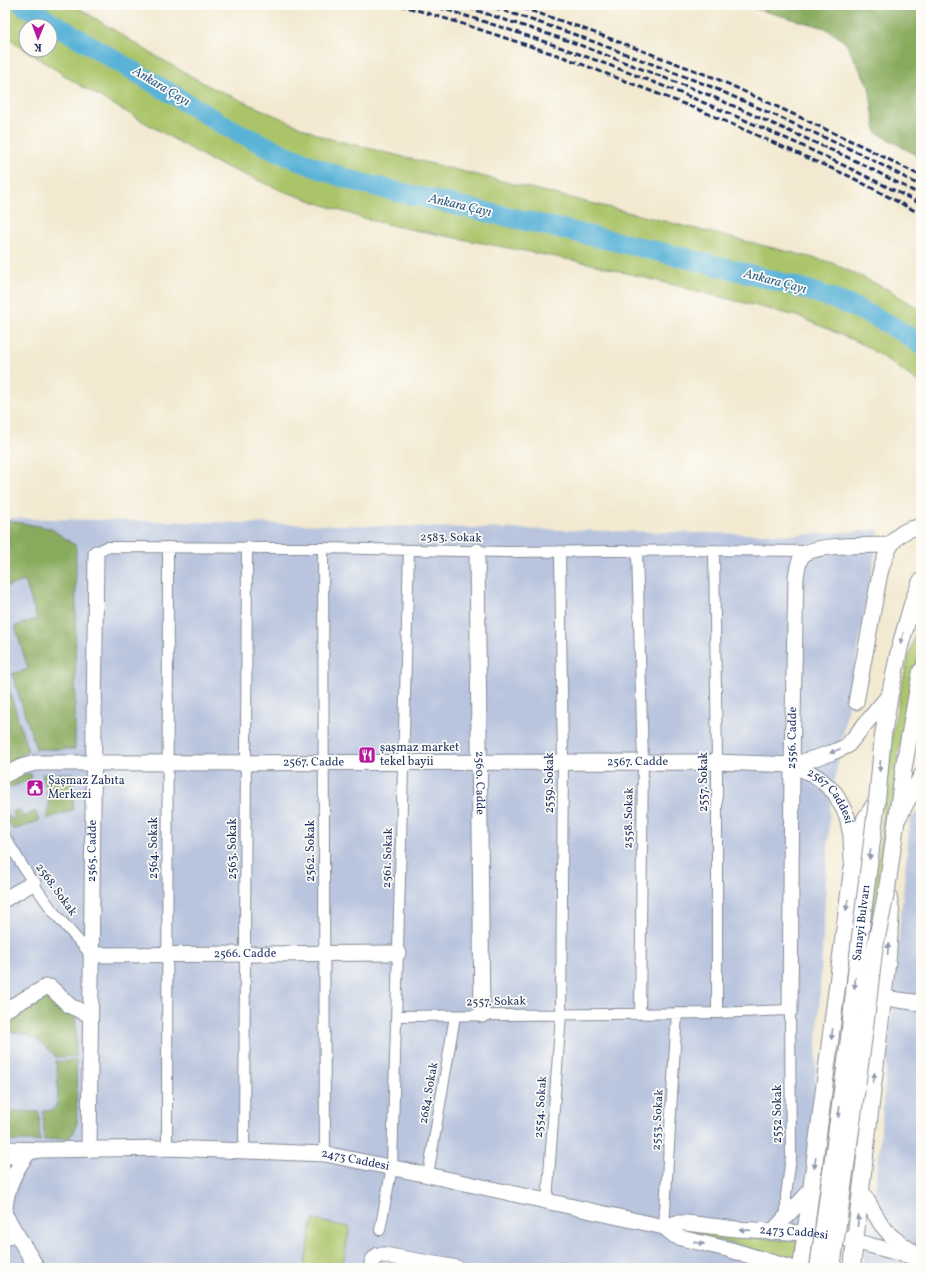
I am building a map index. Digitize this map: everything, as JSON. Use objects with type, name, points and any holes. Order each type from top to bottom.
[{"type":"main road","name":"Sanayi Bulvarı","points":[[818,1268],[848,1047],[877,801],[883,735],[900,646],[913,601],[921,581]]},
{"type":"main road","name":"Sanayi Bulvarı","points":[[832,1268],[863,1044],[874,952],[887,889],[904,766],[921,671]]},
{"type":"main road","points":[[801,1268],[852,870],[865,819],[877,801]]},
{"type":"main road","points":[[852,1268],[884,998],[891,920],[891,910],[887,889]]},
{"type":"main road","points":[[811,1187],[823,1200],[837,1204],[848,1201],[861,1186]]},
{"type":"street","points":[[856,702],[880,573],[885,556],[894,539],[905,532],[921,527]]},
{"type":"street","points":[[808,551],[835,546],[890,545]]},
{"type":"street","name":"2583. Sokak","points":[[96,552],[106,547],[247,547],[477,551],[808,551]]},
{"type":"street","name":"2564. Sokak","points":[[167,1148],[168,547]]},
{"type":"street","name":"2563. Sokak","points":[[244,1151],[247,547]]},
{"type":"street","name":"2562. Sokak","points":[[323,548],[325,1154]]},
{"type":"street","name":"2561. Sokak","points":[[380,1230],[392,1167],[409,550]]},
{"type":"street","name":"2557. Sokak","points":[[714,550],[718,762],[716,1013]]},
{"type":"street","name":"2560. Cadde","points":[[477,551],[482,1015]]},
{"type":"street","name":"2559. Sokak","points":[[560,551],[563,762],[561,1015]]},
{"type":"street","name":"2558. Sokak","points":[[637,551],[643,762],[640,1014]]},
{"type":"street","name":"2556. Cadde","points":[[790,1010],[792,765],[796,577],[798,566],[802,557],[808,551]]},
{"type":"street","name":"2565. Cadde","points":[[88,1149],[96,552]]},
{"type":"street","name":"2567 Caddesi","points":[[792,765],[831,753],[847,746],[890,694]]},
{"type":"street","name":"2567. Cadde","points":[[5,775],[21,767],[35,764],[718,762],[792,765]]},
{"type":"street","name":"2567 Caddesi","points":[[792,765],[820,779],[835,793],[843,806],[847,816],[851,836],[852,870]]},
{"type":"street","points":[[897,820],[921,776]]},
{"type":"street","name":"2568. Sokak","points":[[5,837],[33,883],[52,910],[91,955]]},
{"type":"street","points":[[5,899],[33,883]]},
{"type":"street","name":"2566. Cadde","points":[[91,955],[398,953]]},
{"type":"street","points":[[5,1010],[46,987],[50,987],[70,1006],[90,1015]]},
{"type":"street","points":[[884,998],[921,1003]]},
{"type":"street","name":"2557. Sokak","points":[[396,1016],[716,1013],[790,1010]]},
{"type":"street","name":"2552 Sokak","points":[[786,1217],[786,1196],[791,1157],[790,1010]]},
{"type":"street","name":"2553. Sokak","points":[[664,1228],[677,1013]]},
{"type":"street","name":"2554. Sokak","points":[[547,1201],[561,1015]]},
{"type":"street","name":"2684. Sokak","points":[[428,1175],[455,1016]]},
{"type":"street","name":"2473 Caddesi","points":[[34,1151],[167,1148],[325,1154],[392,1167],[664,1228],[675,1236],[681,1238],[750,1255],[791,1268]]},
{"type":"street","points":[[5,1149],[34,1151]]},
{"type":"street","points":[[5,1157],[34,1151]]},
{"type":"street","points":[[5,1208],[8,1192],[15,1171],[34,1151]]},
{"type":"street","points":[[861,1186],[881,1224],[891,1236],[921,1259]]},
{"type":"street","points":[[772,1232],[811,1187]]},
{"type":"street","points":[[5,1215],[11,1238],[37,1268]]},
{"type":"street","name":"2473 Caddesi","points":[[664,1228],[676,1223],[686,1223],[736,1229],[806,1233],[855,1242],[921,1259]]},
{"type":"street","points":[[371,1268],[373,1260],[378,1255],[384,1255],[455,1268]]},
{"type":"street","points":[[750,1255],[765,1268]]},
{"type":"shaded area","points":[[5,518],[797,535],[879,530],[830,808],[805,1268],[5,1268]]},
{"type":"shaded area","points":[[921,807],[921,1268],[862,1268],[876,1182],[910,819]]},
{"type":"green space","points":[[5,5],[74,5],[154,55],[209,86],[323,137],[830,262],[887,289],[921,310],[921,384],[864,345],[800,317],[587,263],[399,227],[362,218],[283,191],[212,161],[81,86],[38,58],[58,58],[58,18],[18,18],[18,45],[5,37]]},
{"type":"green space","points":[[742,5],[921,5],[921,158],[876,132],[869,87],[845,42],[825,28]]},
{"type":"green space","points":[[10,521],[50,528],[76,546],[75,749],[36,749],[12,674],[28,669],[15,626],[37,619],[25,581],[5,587],[5,522]]},
{"type":"green space","points":[[921,612],[921,644],[906,707],[899,751],[851,1175],[853,1221],[831,1217],[844,1157],[890,749],[903,680]]},
{"type":"green space","points":[[5,677],[28,751],[5,765]]},
{"type":"green space","points":[[73,773],[73,810],[46,819],[48,801],[42,774]]},
{"type":"green space","points":[[21,774],[31,774],[32,778],[5,790],[5,783]]},
{"type":"green space","points":[[19,809],[24,817],[35,811],[39,821],[13,830],[5,816],[5,810],[11,819],[15,817],[13,812]]},
{"type":"green space","points":[[50,997],[76,1018],[76,1057],[56,1057],[46,1047],[28,1035],[14,1032],[7,1033],[5,1029],[5,1020],[42,999]]},
{"type":"green space","points":[[56,1061],[76,1061],[77,1123],[74,1132],[69,1138],[44,1140],[43,1111],[53,1110],[57,1101],[58,1087]]},
{"type":"green space","points":[[5,1106],[11,1111],[39,1112],[40,1141],[5,1141]]},
{"type":"green space","points":[[313,1220],[350,1227],[342,1268],[304,1268]]},
{"type":"green space","points":[[679,1229],[797,1242],[795,1262],[754,1249],[679,1231]]},
{"type":"waterway","name":"Ankara Çayı","points":[[23,5],[222,124],[306,164],[358,182],[641,247],[787,284],[816,293],[870,314],[896,328],[921,345]]},
{"type":"railway","points":[[400,5],[566,58],[702,111],[851,177],[921,214]]},
{"type":"railway","points":[[430,5],[556,46],[680,93],[802,146],[921,204]]},
{"type":"railway","points":[[460,5],[572,42],[709,95],[858,162],[921,195]]},
{"type":"railway","points":[[487,5],[576,35],[712,87],[861,154],[921,186]]},
{"type":"railway","points":[[514,5],[579,27],[715,78],[864,147],[921,176]]},
{"type":"place","name":"şaşmaz market tekel bayii","points":[[367,755]]},
{"type":"place","name":"Şaşmaz Zabıta Merkezi","points":[[35,788]]}]
